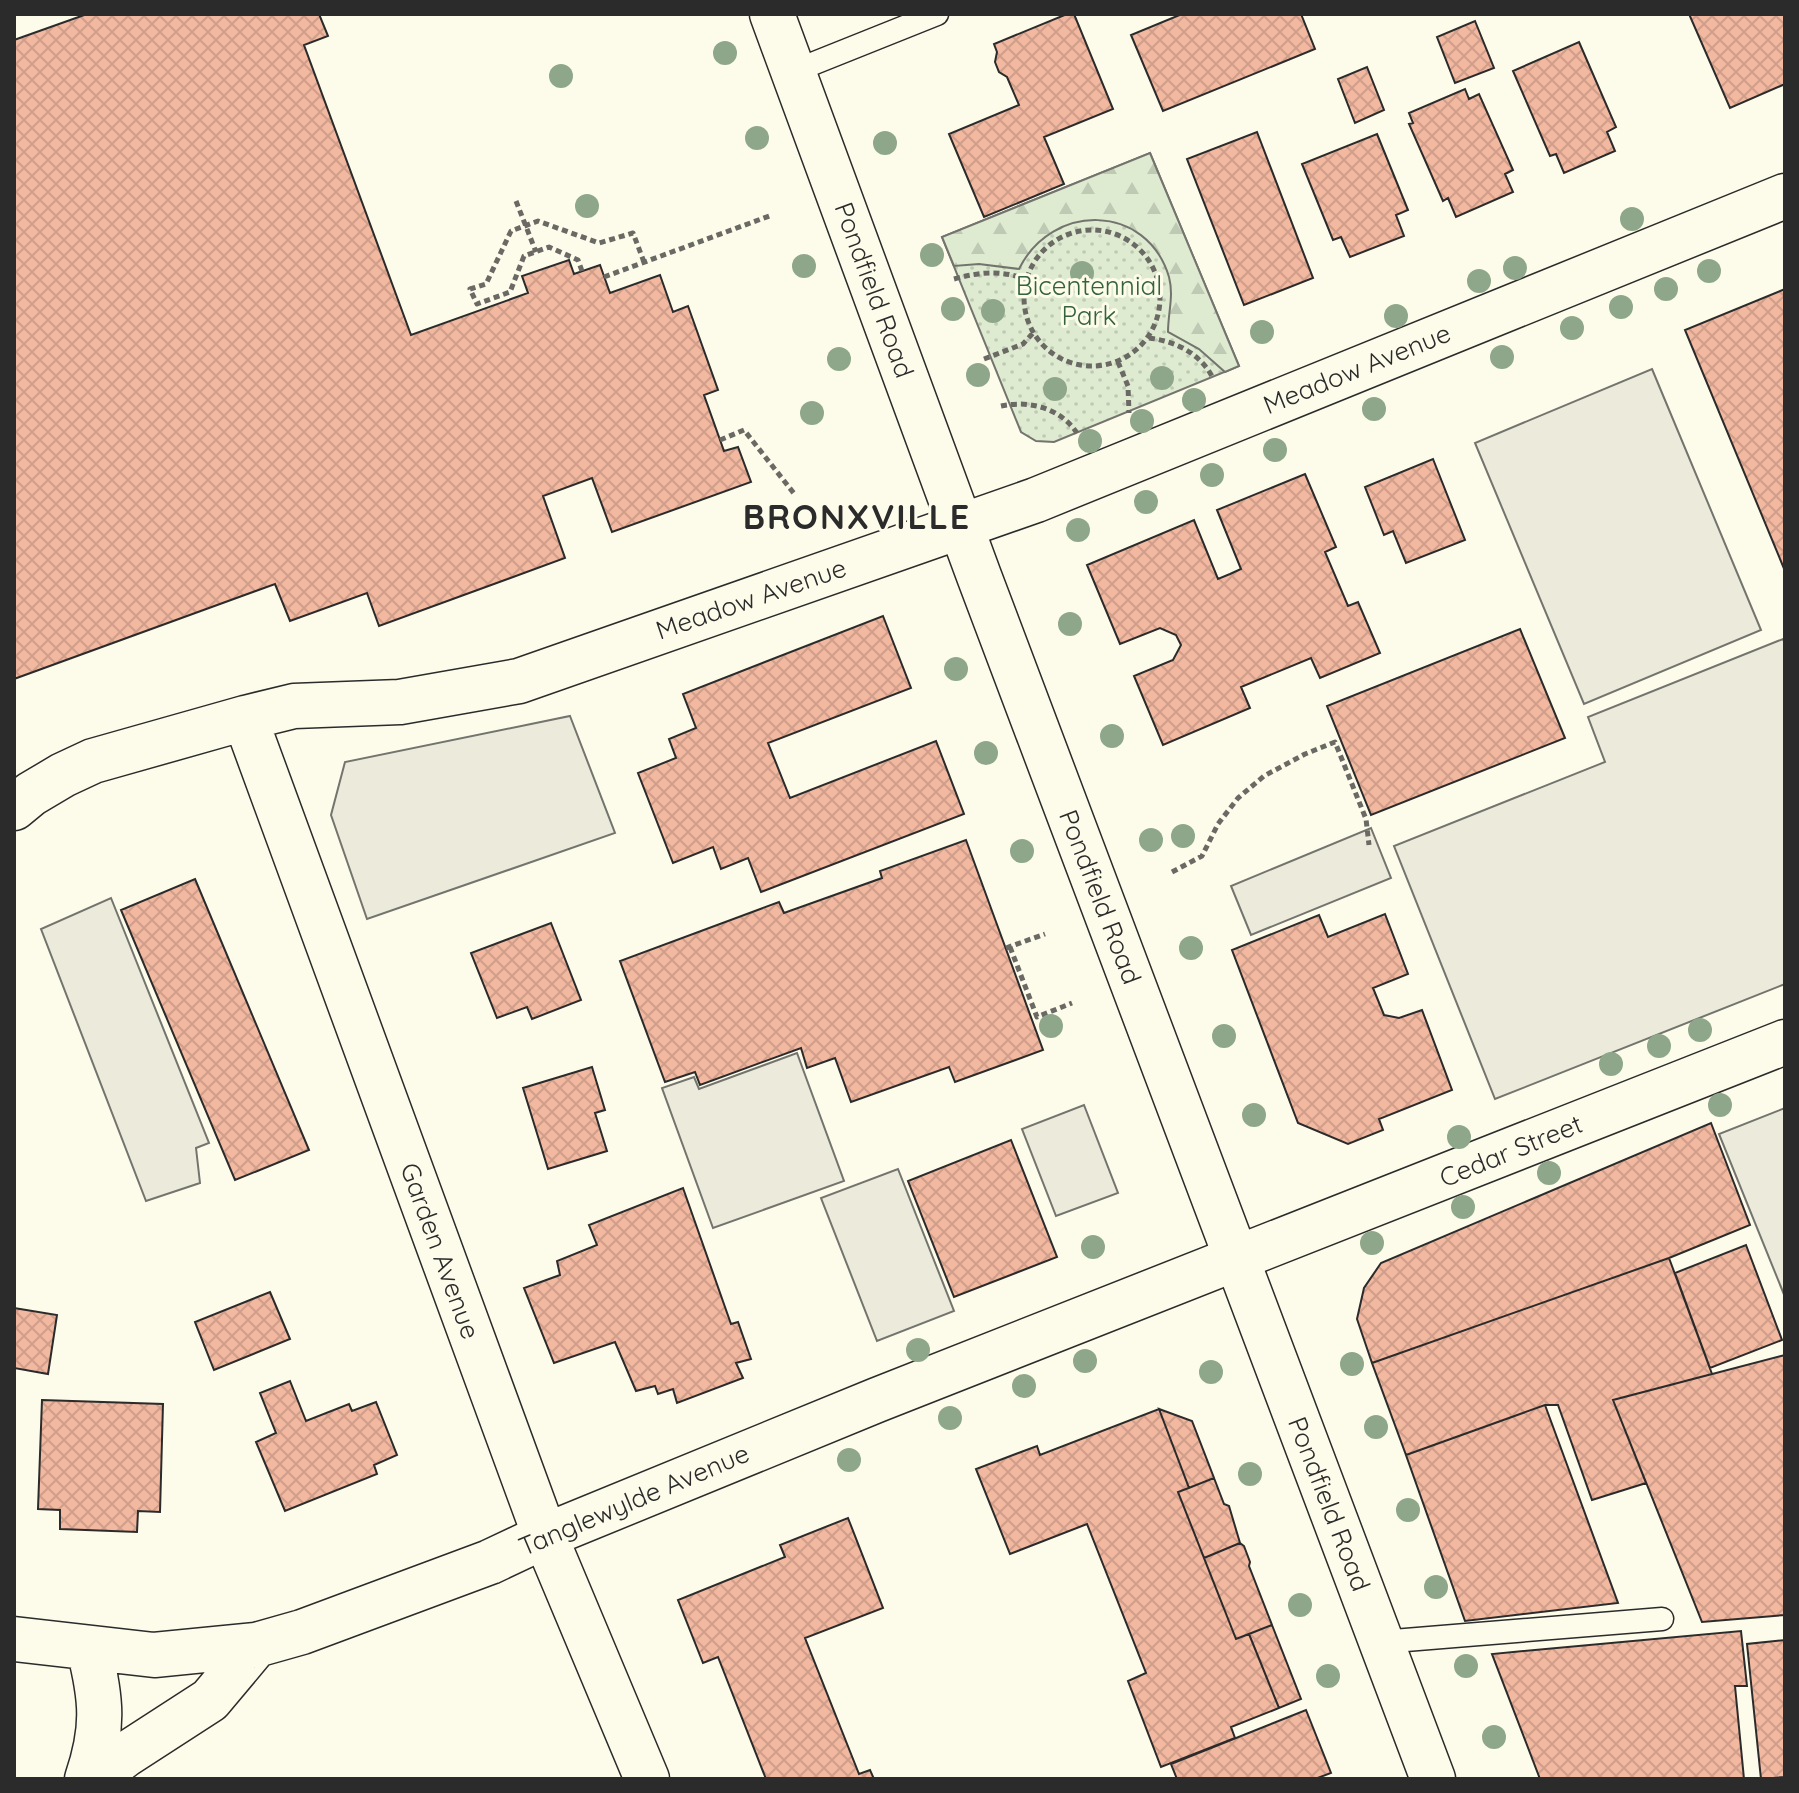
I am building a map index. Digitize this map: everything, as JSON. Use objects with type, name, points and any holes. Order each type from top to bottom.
[{"type":"street","name":"Pondfield Road","points":[[778,16],[792,72],[1433,1779]]},
{"type":"street","name":"Meadow Avenue","points":[[14,808],[31,794],[93,761],[245,718],[294,706],[400,702],[519,681],[1036,500],[1785,196]]},
{"type":"street","name":"Garden Avenue","points":[[245,718],[545,1536],[647,1779]]},
{"type":"street","name":"Cedar Street","points":[[1237,1259],[1785,1042]]},
{"type":"street","name":"Tanglewylde Avenue","points":[[14,1639],[154,1655],[256,1645],[331,1621],[490,1562],[545,1536],[877,1400],[1237,1259]]},
{"type":"street","points":[[94,1779],[210,1700],[256,1645]]},
{"type":"street","points":[[87,1779],[101,1724],[99,1688],[89,1649]]},
{"type":"lane","points":[[792,72],[937,14]]},
{"type":"lane","points":[[1381,1642],[1662,1619]]},
{"type":"path","points":[[516,201],[536,252]]},
{"type":"path","points":[[604,277],[772,215]]},
{"type":"path","points":[[582,271],[578,260],[549,247],[524,256],[510,292],[477,304],[470,289],[486,284],[511,231],[538,221],[599,243],[633,233],[644,262]]},
{"type":"path","points":[[1084,230],[1123,237],[1139,247],[1159,281],[1161,301],[1158,321],[1149,338],[1135,353],[1099,367],[1079,366],[1045,349],[1033,333],[1025,316],[1023,297],[1026,279],[1035,261],[1048,246],[1065,235],[1084,230]]},
{"type":"path","points":[[954,279],[982,272],[1006,272],[1026,279]]},
{"type":"path","points":[[984,359],[1023,344],[1033,333]]},
{"type":"path","points":[[1149,338],[1168,340],[1193,354],[1208,369],[1215,382]]},
{"type":"path","points":[[1118,362],[1128,386],[1130,418]]},
{"type":"path","points":[[1001,406],[1019,402],[1050,409],[1072,425],[1080,438]]},
{"type":"path","points":[[720,440],[744,430],[796,496]]},
{"type":"path","points":[[1172,872],[1202,856],[1218,824],[1238,798],[1264,776],[1335,742],[1347,763],[1366,819],[1369,845]]},
{"type":"path","points":[[1045,934],[1008,948],[1037,1017],[1072,1003]]},
{"type":"green space","name":"Bicentennial Park","points":[[1150,153],[1239,366],[1054,442],[1036,441],[1021,432],[942,237]]},
{"type":"green space","points":[[1150,153],[1239,366],[1225,372],[1199,349],[1168,332],[1169,277],[1158,253],[1141,235],[1121,224],[1098,220],[1075,223],[1053,232],[1034,247],[1019,269],[979,264],[954,266],[942,237]]},
{"type":"shaded area","points":[[1652,369],[1761,630],[1584,704],[1475,443]]},
{"type":"shaded area","points":[[1783,639],[1785,984],[1495,1099],[1394,846],[1605,762],[1588,717]]},
{"type":"shaded area","points":[[570,716],[615,833],[367,919],[331,815],[345,762]]},
{"type":"shaded area","points":[[1371,828],[1391,878],[1251,935],[1231,886]]},
{"type":"shaded area","points":[[111,898],[209,1143],[196,1148],[200,1183],[146,1201],[41,929]]},
{"type":"shaded area","points":[[797,1053],[844,1181],[713,1228],[662,1088],[694,1077],[699,1089]]},
{"type":"shaded area","points":[[1084,1105],[1118,1193],[1056,1216],[1022,1129]]},
{"type":"shaded area","points":[[1785,1108],[1785,1297],[1719,1134]]},
{"type":"shaded area","points":[[898,1169],[954,1311],[877,1341],[821,1198]]},
{"type":"building","points":[[87,14],[319,14],[328,36],[304,45],[411,335],[528,293],[522,276],[569,260],[574,274],[600,265],[610,293],[660,275],[673,312],[688,306],[718,390],[704,395],[724,451],[738,447],[751,482],[612,532],[592,478],[543,496],[565,558],[379,626],[367,593],[290,621],[275,584],[14,679],[14,40]]},
{"type":"building","points":[[1067,14],[1074,14],[1113,109],[1044,137],[1064,184],[984,217],[949,134],[1019,105],[1007,77],[999,72],[994,44]]},
{"type":"building","points":[[1182,14],[1301,14],[1315,49],[1163,111],[1131,35]]},
{"type":"building","points":[[1689,14],[1785,14],[1785,84],[1730,108]]},
{"type":"building","points":[[1475,21],[1494,68],[1455,83],[1437,37]]},
{"type":"building","points":[[1579,42],[1616,127],[1607,132],[1615,151],[1564,173],[1556,154],[1550,156],[1513,71]]},
{"type":"building","points":[[1367,67],[1384,110],[1355,123],[1338,79]]},
{"type":"building","points":[[1465,89],[1469,99],[1479,94],[1513,170],[1505,174],[1513,192],[1456,217],[1448,198],[1443,201],[1409,124],[1413,123],[1409,113]]},
{"type":"building","points":[[1257,132],[1313,278],[1244,305],[1187,159]]},
{"type":"building","points":[[1377,134],[1408,210],[1396,215],[1404,236],[1350,257],[1341,237],[1333,240],[1302,164]]},
{"type":"building","points":[[1785,289],[1785,571],[1685,330]]},
{"type":"building","points":[[1433,459],[1465,540],[1406,563],[1393,531],[1384,535],[1365,487]]},
{"type":"building","points":[[1305,474],[1336,547],[1325,552],[1348,606],[1358,602],[1380,653],[1320,678],[1311,658],[1241,687],[1250,708],[1163,745],[1134,676],[1173,660],[1181,645],[1176,635],[1160,628],[1120,644],[1087,565],[1194,520],[1218,579],[1230,574],[1241,569],[1217,510]]},
{"type":"building","points":[[883,616],[911,688],[768,743],[790,798],[936,741],[964,814],[761,892],[748,858],[721,869],[713,847],[673,863],[638,773],[676,758],[669,739],[696,728],[683,694]]},
{"type":"building","points":[[1520,629],[1565,738],[1371,815],[1327,706]]},
{"type":"building","points":[[966,840],[1043,1050],[955,1082],[949,1067],[851,1102],[835,1058],[807,1068],[801,1048],[700,1085],[695,1072],[665,1082],[620,961],[779,902],[784,913],[882,878],[880,871]]},
{"type":"building","points":[[195,879],[309,1150],[235,1180],[121,910]]},
{"type":"building","points":[[1385,914],[1408,974],[1373,988],[1384,1015],[1399,1018],[1422,1010],[1452,1090],[1379,1119],[1383,1130],[1348,1144],[1298,1123],[1232,950],[1319,915],[1328,937]]},
{"type":"building","points":[[551,923],[581,1000],[532,1019],[527,1007],[497,1018],[471,953]]},
{"type":"building","points":[[592,1067],[605,1110],[595,1113],[607,1151],[548,1169],[523,1088]]},
{"type":"building","points":[[1711,1123],[1750,1225],[1669,1258],[1372,1363],[1357,1319],[1364,1288],[1381,1263]]},
{"type":"building","points":[[1011,1140],[1057,1257],[954,1297],[908,1181]]},
{"type":"building","points":[[683,1188],[731,1324],[738,1322],[751,1359],[736,1363],[743,1378],[677,1403],[673,1389],[658,1394],[655,1386],[636,1391],[615,1342],[554,1363],[524,1288],[560,1275],[557,1261],[597,1245],[589,1225]]},
{"type":"building","points":[[1746,1245],[1782,1340],[1710,1368],[1675,1273]]},
{"type":"building","points":[[1669,1258],[1712,1374],[1613,1400],[1646,1483],[1592,1500],[1558,1405],[1545,1405],[1406,1455],[1372,1363]]},
{"type":"building","points":[[270,1292],[290,1339],[214,1370],[195,1322]]},
{"type":"building","points":[[14,1308],[57,1315],[48,1374],[14,1368]]},
{"type":"building","points":[[1785,1355],[1785,1615],[1702,1622],[1613,1400]]},
{"type":"building","points":[[290,1381],[306,1421],[349,1404],[352,1411],[376,1402],[397,1455],[374,1465],[377,1474],[285,1511],[256,1442],[276,1433],[260,1393]]},
{"type":"building","points":[[42,1400],[163,1404],[160,1512],[138,1511],[137,1532],[60,1529],[60,1510],[38,1509]]},
{"type":"building","points":[[1545,1405],[1618,1603],[1465,1621],[1406,1455]]},
{"type":"building","points":[[1159,1409],[1189,1488],[1178,1492],[1236,1639],[1249,1634],[1279,1708],[1231,1727],[1235,1738],[1161,1767],[1128,1681],[1146,1673],[1087,1524],[1010,1554],[976,1469],[1037,1446],[1040,1455]]},
{"type":"building","points":[[1159,1409],[1192,1421],[1214,1478],[1189,1488]]},
{"type":"building","points":[[1214,1478],[1224,1504],[1229,1506],[1240,1543],[1204,1558],[1178,1492]]},
{"type":"building","points":[[848,1518],[883,1608],[805,1638],[859,1774],[870,1770],[874,1779],[766,1779],[718,1657],[703,1663],[678,1600],[785,1557],[780,1545]]},
{"type":"building","points":[[1240,1543],[1244,1546],[1272,1625],[1236,1639],[1204,1558]]},
{"type":"building","points":[[1272,1625],[1301,1699],[1279,1708],[1249,1634]]},
{"type":"building","points":[[1741,1631],[1747,1686],[1735,1686],[1744,1779],[1540,1779],[1492,1654]]},
{"type":"building","points":[[1785,1640],[1785,1777],[1761,1779],[1747,1644]]},
{"type":"building","points":[[1306,1710],[1331,1773],[1315,1779],[1177,1779],[1171,1764]]},
{"type":"district","name":"BRONXVILLE","points":[[857,517]]}]
